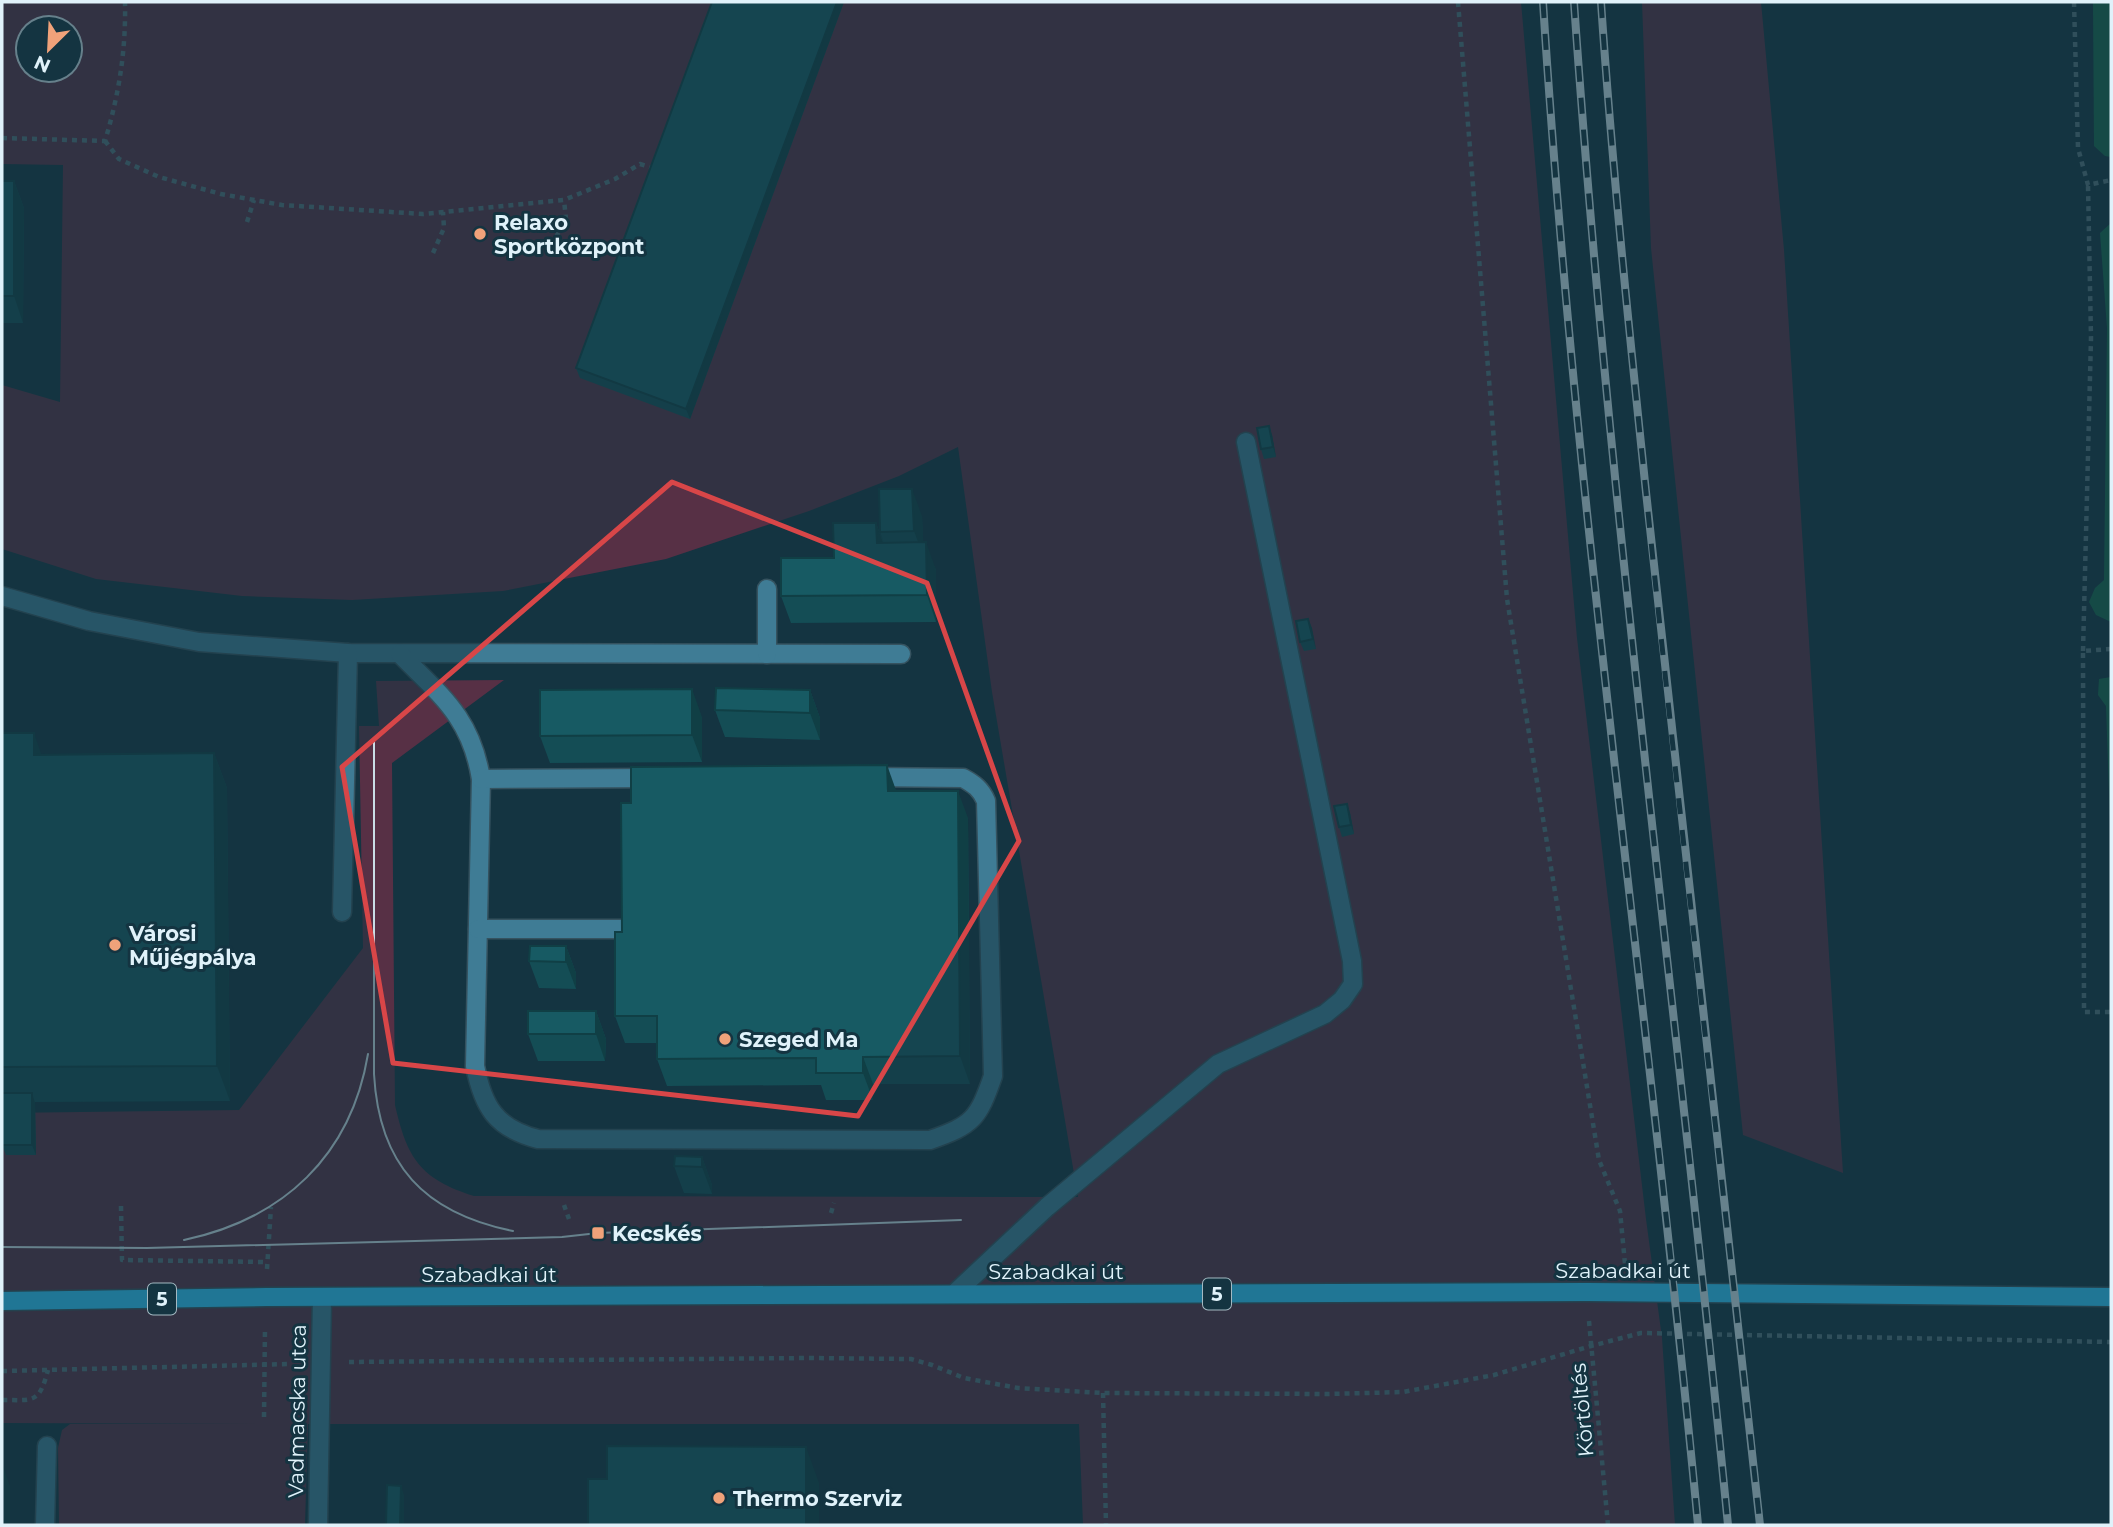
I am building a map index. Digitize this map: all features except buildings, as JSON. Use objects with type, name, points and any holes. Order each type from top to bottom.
[{"type":"main road","name":"Szabadkai út","points":[[2,1301],[322,1297],[1587,1292],[2111,1297]]},
{"type":"street","points":[[954,1294],[1047,1207],[1218,1064],[1325,1014],[1342,1000],[1353,984],[1352,961],[1246,442]]},
{"type":"street","points":[[767,589],[767,654]]},
{"type":"street","points":[[2,596],[89,621],[199,642],[348,653],[901,654]]},
{"type":"street","points":[[342,912],[348,653]]},
{"type":"street","points":[[400,654],[463,722],[472,740],[481,779],[475,1066],[483,1100],[491,1111],[500,1121],[526,1136],[538,1139],[930,1140],[961,1129],[982,1108],[993,1076],[986,801],[982,792],[963,778],[853,777]]},
{"type":"street","points":[[481,779],[671,778]]},
{"type":"street","points":[[478,929],[622,929]]},
{"type":"street","name":"Vadmacska utca","points":[[318,1525],[322,1297]]},
{"type":"street","points":[[45,1525],[47,1447]]},
{"type":"path","points":[[105,141],[117,100],[126,38],[125,2]]},
{"type":"path","points":[[1458,2],[1507,599],[1599,1160],[1620,1211],[1628,1292]]},
{"type":"path","points":[[2074,2],[2078,148],[2088,185],[2091,338],[2083,651],[2084,1012],[2111,1012]]},
{"type":"path","points":[[2,138],[105,141]]},
{"type":"path","points":[[105,141],[119,159],[159,177],[221,194],[282,205],[410,213],[564,200],[615,179],[640,164],[657,170]]},
{"type":"path","points":[[2088,185],[2111,180]]},
{"type":"path","points":[[247,222],[254,200]]},
{"type":"path","points":[[556,237],[566,219],[564,200]]},
{"type":"path","points":[[433,253],[444,228],[443,212]]},
{"type":"path","points":[[2083,651],[2111,649]]},
{"type":"path","points":[[831,1213],[834,1203]]},
{"type":"path","points":[[564,1205],[569,1219]]},
{"type":"path","points":[[121,1206],[122,1260],[267,1262]]},
{"type":"path","name":"Körtöltés","points":[[1587,1292],[1608,1525]]},
{"type":"path","points":[[2,1371],[320,1363],[911,1359],[980,1382],[1018,1388],[1103,1393],[1328,1394],[1404,1392],[1494,1376],[1641,1333],[2111,1342]]},
{"type":"path","points":[[2,1399],[30,1400],[42,1392],[48,1370]]},
{"type":"path","points":[[1103,1393],[1106,1525]]},
{"type":"highlighted area","points":[[672,482],[927,583],[1019,841],[858,1116],[393,1063],[342,767]]},
{"type":"shaded area","points":[[2,2],[1521,2],[1577,638],[1662,1338],[1675,1525],[1083,1525],[1079,1424],[308,1424],[305,1525],[59,1525],[58,1448],[62,1430],[70,1424],[264,1424],[2,1423],[2,1113],[239,1110],[363,948],[359,726],[379,726],[376,681],[504,680],[392,763],[395,1105],[411,1153],[428,1174],[474,1196],[1078,1197],[992,692],[958,447],[899,476],[809,511],[666,559],[503,591],[352,600],[242,596],[96,579],[2,549],[2,385],[60,402],[63,165],[2,164]]},
{"type":"shaded area","points":[[1642,2],[1761,2],[1784,250],[1843,1173],[1743,1135],[1651,248]]},
{"type":"shaded area","points":[[2093,2],[2111,2],[2111,157],[2105,156],[2094,146]]},
{"type":"shaded area","points":[[2111,223],[2111,622],[2096,615],[2089,602],[2095,588],[2104,580],[2107,328],[2100,233]]},
{"type":"shaded area","points":[[2111,677],[2111,849],[2106,706],[2098,695],[2099,679]]},
{"type":"tram line","points":[[374,741],[374,1074],[385,1134],[397,1159],[412,1180],[431,1197],[454,1212],[513,1231]]},
{"type":"tram line","points":[[184,1240],[220,1230],[252,1216],[281,1199],[307,1177],[328,1152],[346,1123],[359,1090],[368,1054]]},
{"type":"tram line","points":[[2,1247],[147,1248],[562,1237],[598,1233],[961,1220]]},
{"type":"railway","points":[[1543,2],[1557,193],[1593,574],[1698,1525]]},
{"type":"railway","points":[[1574,2],[1625,574],[1728,1525]]},
{"type":"railway","points":[[1601,2],[1621,247],[1659,621],[1760,1525]]},
{"type":"place","name":"Relaxo Sportközpont","points":[[480,234]]},
{"type":"place","name":"Városi Műjégpálya","points":[[115,945]]},
{"type":"place","name":"Szeged Ma","points":[[725,1039]]},
{"type":"place","name":"Kecskés","points":[[598,1233]]},
{"type":"place","name":"Thermo Szerviz","points":[[719,1498]]}]
